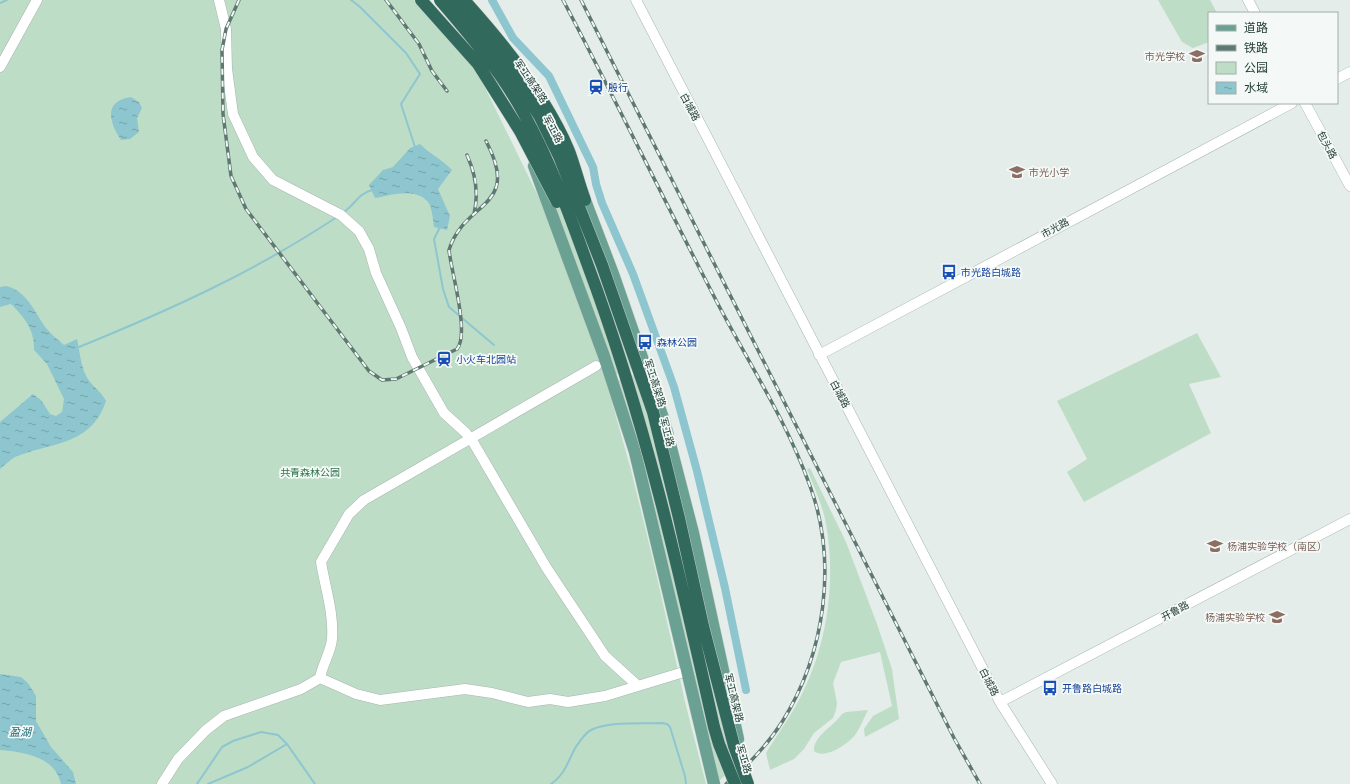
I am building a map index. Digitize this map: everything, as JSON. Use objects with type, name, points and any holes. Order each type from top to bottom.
[{"type":"highway","points":[[421,0],[478,64],[520,131],[540,173],[580,242]]},
{"type":"highway","points":[[440,0],[469,33],[505,82],[524,114],[550,168],[580,242],[612,330],[639,418],[671,538],[728,784]]},
{"type":"highway","name":"军工高架路","points":[[453,0],[490,44],[518,82],[540,117],[559,156],[602,265],[653,412],[679,518],[703,626],[732,739],[748,784]]},
{"type":"highway","points":[[464,0],[512,56],[546,107],[568,150],[592,221],[602,265]]},
{"type":"highway","points":[[719,744],[735,784]]},
{"type":"main road","points":[[427,0],[479,60],[497,87],[522,135],[604,356],[635,452],[714,784]]},
{"type":"main road","name":"军工路","points":[[464,0],[519,70],[553,128],[570,161],[613,274],[664,421],[693,533],[730,696],[736,733],[752,784]]},
{"type":"street","points":[[0,67],[37,0]]},
{"type":"street","points":[[219,0],[226,29],[227,69],[233,114],[253,157],[273,180],[341,215],[359,231],[368,249],[376,273],[401,328],[412,357],[444,413],[470,438],[546,567],[605,656],[638,686]]},
{"type":"street","name":"白城路","points":[[636,0],[1000,702],[1052,784]]},
{"type":"street","points":[[1248,0],[1254,12]]},
{"type":"street","points":[[1338,78],[1350,72]]},
{"type":"street","name":"市光路","points":[[819,355],[1290,104]]},
{"type":"street","name":"包头路","points":[[1305,104],[1350,186]]},
{"type":"street","points":[[162,784],[178,759],[206,730],[224,716],[301,689],[320,678],[322,667],[332,641],[332,618],[321,562],[349,514],[364,500],[596,366]]},
{"type":"street","name":"开鲁路","points":[[1000,702],[1350,519]]},
{"type":"street","points":[[320,678],[356,694],[380,700],[464,689],[492,692],[528,702],[550,700],[568,702],[605,696],[687,671]]},
{"type":"green space","name":"共青森林公园","points":[[0,0],[414,0],[474,65],[540,200],[580,301],[603,370],[631,470],[686,706],[706,784],[0,784]]},
{"type":"green space","points":[[1158,0],[1210,0],[1216,12],[1208,12],[1208,42],[1193,48],[1182,42]]},
{"type":"green space","points":[[560,164],[637,366],[615,375],[541,171]]},
{"type":"green space","points":[[1197,333],[1221,377],[1189,384],[1211,433],[1084,502],[1067,472],[1087,459],[1057,401]]},
{"type":"green space","points":[[638,373],[737,764],[719,781],[617,381]]},
{"type":"green space","points":[[810,468],[846,542],[877,624],[892,669],[899,719],[865,737],[864,729],[873,716],[892,706],[880,652],[841,662],[833,683],[837,703],[833,718],[814,733],[804,749],[794,759],[770,770],[766,753],[794,709],[805,688],[821,643],[826,619],[830,571],[829,547],[823,510],[807,469]]},
{"type":"green space","points":[[868,710],[857,732],[847,743],[836,750],[824,754],[814,751],[820,736],[842,714],[846,712]]},
{"type":"water","points":[[131,97],[139,102],[142,108],[137,118],[139,132],[130,139],[121,140],[112,120],[112,108],[122,99]]},
{"type":"water","points":[[420,144],[452,170],[438,189],[450,216],[447,230],[434,227],[430,207],[428,202],[423,197],[410,193],[403,193],[375,198],[369,185],[383,170],[393,167],[410,148]]},
{"type":"water","points":[[6,286],[19,292],[25,297],[46,328],[64,345],[77,339],[81,361],[87,378],[101,393],[106,401],[99,416],[91,427],[80,435],[56,445],[15,457],[0,469],[0,422],[33,394],[41,400],[50,414],[56,416],[62,412],[64,399],[47,364],[34,350],[33,336],[28,324],[11,304],[0,307],[0,287]]},
{"type":"water","name":"盈湖","points":[[0,674],[21,677],[28,683],[36,696],[36,721],[51,747],[73,772],[76,784],[61,784],[58,775],[52,767],[37,757],[18,752],[0,750]]},
{"type":"waterway","points":[[0,3],[7,0]]},
{"type":"waterway","points":[[351,0],[359,6],[406,53],[420,74],[401,104],[415,147]]},
{"type":"waterway","points":[[492,0],[513,38],[549,76],[593,167],[596,184],[602,203],[633,274],[674,387],[697,471],[725,588],[746,690]]},
{"type":"waterway","points":[[344,212],[363,194],[372,190]]},
{"type":"waterway","points":[[79,347],[146,319],[243,273],[306,237],[337,217]]},
{"type":"waterway","points":[[440,227],[434,239],[443,289],[449,307],[494,345]]},
{"type":"waterway","points":[[551,784],[562,774],[576,746],[591,730],[598,727],[616,724],[662,723],[667,724],[670,727],[686,784]]},
{"type":"waterway","points":[[197,784],[222,747],[233,741],[261,732],[278,735],[287,744],[315,784]]},
{"type":"waterway","points":[[208,784],[248,767],[287,744]]},
{"type":"railway","points":[[239,0],[226,29],[222,50],[223,114],[231,176],[246,209],[369,371],[382,380],[396,379],[457,349],[462,330],[461,317],[449,250],[456,234],[466,221],[487,202],[494,192],[498,180],[495,163],[486,141]]},
{"type":"railway","points":[[386,0],[419,44],[432,71],[447,91]]},
{"type":"railway","points":[[563,0],[719,306],[779,416],[801,462],[819,515],[825,576],[823,607],[817,637],[808,667],[797,695],[776,731],[742,770],[726,784]]},
{"type":"railway","points":[[581,0],[954,738],[980,784]]},
{"type":"railway","points":[[467,155],[473,170],[476,184],[476,206],[474,214]]},
{"type":"place","name":"市光学校","points":[[1197,56]]},
{"type":"place","name":"殷行","points":[[596,87]]},
{"type":"place","name":"市光小学","points":[[1017,172]]},
{"type":"place","name":"市光路白城路","points":[[949,272]]},
{"type":"place","name":"森林公园","points":[[645,342]]},
{"type":"place","name":"小火车北园站","points":[[444,359]]},
{"type":"place","name":"杨浦实验学校（南区）","points":[[1215,546]]},
{"type":"place","name":"杨浦实验学校","points":[[1277,617]]},
{"type":"place","name":"开鲁路白城路","points":[[1050,688]]}]
